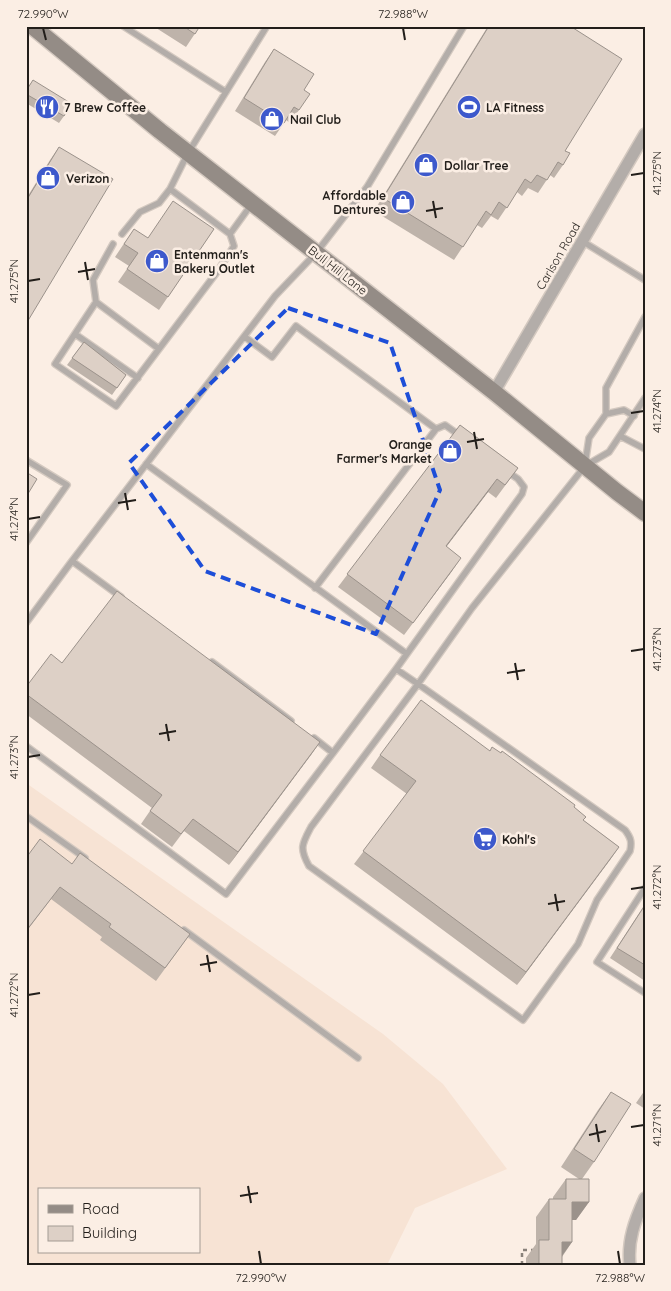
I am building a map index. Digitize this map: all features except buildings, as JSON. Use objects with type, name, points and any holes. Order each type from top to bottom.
[{"type":"main road","name":"Bull Hill Lane","points":[[32,26],[188,153],[494,392],[645,513]]},
{"type":"street","name":"Carlson Road","points":[[494,392],[645,134]]},
{"type":"street","points":[[630,1265],[630,1241],[634,1223],[645,1198]]},
{"type":"lane","points":[[123,26],[226,92]]},
{"type":"lane","points":[[122,234],[140,212],[159,203],[170,189],[188,153],[267,26]]},
{"type":"lane","points":[[26,622],[275,296],[316,253],[367,187],[464,26]]},
{"type":"lane","points":[[114,244],[93,280],[96,302],[55,364],[116,406],[234,246],[230,234],[170,189]]},
{"type":"lane","points":[[230,234],[252,203]]},
{"type":"lane","points":[[582,241],[645,280]]},
{"type":"lane","points":[[96,302],[159,349]]},
{"type":"lane","points":[[585,466],[589,438],[606,414],[606,388],[645,317]]},
{"type":"lane","points":[[245,337],[272,357],[296,326],[436,429]]},
{"type":"lane","points":[[75,334],[138,378]]},
{"type":"lane","points":[[396,669],[418,684],[625,830],[631,837],[630,851],[596,900],[578,944],[523,1020],[309,866],[302,854],[302,843],[311,827],[418,684],[472,608],[585,466],[609,452],[645,398]]},
{"type":"lane","points":[[606,414],[624,410],[634,416]]},
{"type":"lane","points":[[316,588],[436,429],[446,425],[467,441]]},
{"type":"lane","points":[[620,436],[645,449]]},
{"type":"lane","points":[[26,460],[67,485],[26,543]]},
{"type":"lane","points":[[146,464],[407,654]]},
{"type":"lane","points":[[26,746],[226,894],[396,669],[522,494],[524,487],[518,479],[503,468]]},
{"type":"lane","points":[[72,561],[128,602]]},
{"type":"lane","points":[[209,660],[296,725]]},
{"type":"lane","points":[[309,735],[333,753]]},
{"type":"lane","points":[[26,816],[90,862]]},
{"type":"lane","points":[[645,888],[597,962],[645,993]]},
{"type":"lane","points":[[176,925],[358,1058]]},
{"type":"path","points":[[522,1265],[522,1250],[536,1250]]},
{"type":"highlighted area","points":[[288,308],[390,343],[440,490],[376,634],[205,571],[129,463]]},
{"type":"shaded area","points":[[26,783],[383,1034],[443,1084],[507,1169],[415,1208],[388,1263],[389,1265],[26,1265]]},
{"type":"place","name":"7 Brew Coffee","points":[[47,107]]},
{"type":"place","name":"LA Fitness","points":[[469,107]]},
{"type":"place","name":"Nail Club","points":[[272,119]]},
{"type":"place","name":"Dollar Tree","points":[[426,165]]},
{"type":"place","name":"Verizon","points":[[48,178]]},
{"type":"place","name":"Affordable Dentures","points":[[403,202]]},
{"type":"place","name":"Entenmann's Bakery Outlet","points":[[157,261]]},
{"type":"place","name":"Orange Farmer's Market","points":[[450,451]]},
{"type":"place","name":"Kohl's","points":[[485,839]]}]
